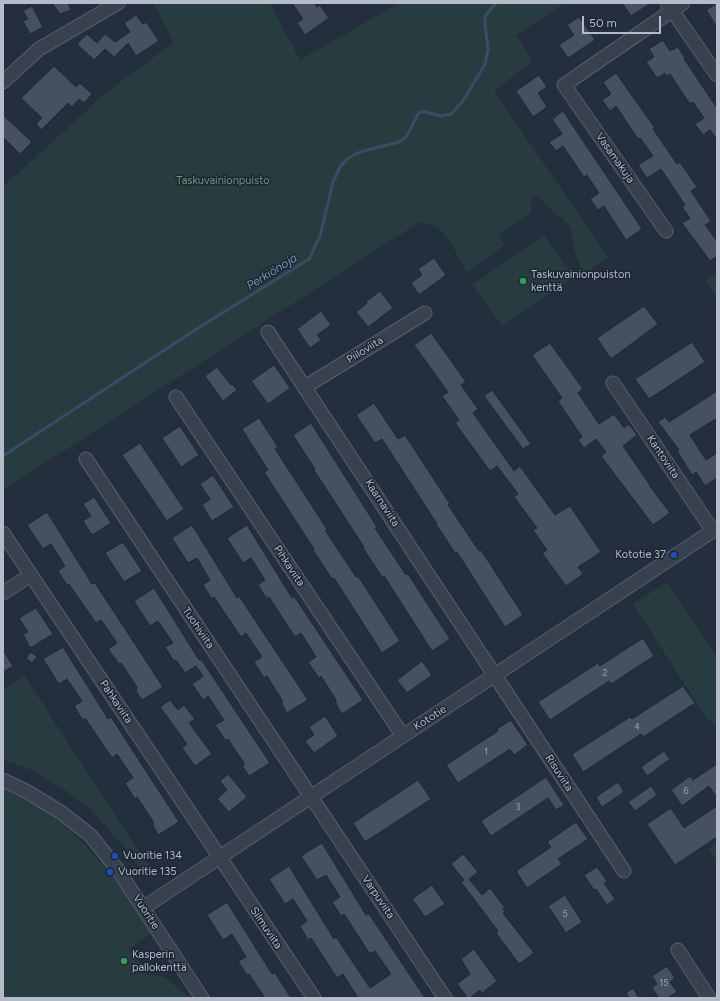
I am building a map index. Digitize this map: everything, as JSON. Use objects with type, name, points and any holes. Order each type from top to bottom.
[{"type":"street","points":[[3,82],[39,49],[118,3]]},
{"type":"street","points":[[683,3],[670,7],[717,75]]},
{"type":"street","name":"Vasamakuja","points":[[666,231],[564,86],[670,7]]},
{"type":"street","name":"Piiloviita","points":[[305,388],[426,312]]},
{"type":"street","name":"Kaarnaviita","points":[[268,332],[495,675]]},
{"type":"street","name":"Kantoviita","points":[[613,383],[715,530]]},
{"type":"street","name":"Pihkaviita","points":[[176,397],[403,736]]},
{"type":"street","name":"Tuohiviita","points":[[86,459],[310,797]]},
{"type":"street","name":"Kototie","points":[[143,908],[715,530]]},
{"type":"street","name":"Pahkaviita","points":[[3,533],[219,857]]},
{"type":"street","points":[[3,593],[31,575]]},
{"type":"street","name":"Risuviita","points":[[495,675],[624,871]]},
{"type":"street","name":"Vuoritie","points":[[3,780],[26,791],[62,813],[91,836],[118,870],[202,998]]},
{"type":"street","name":"Varpuviita","points":[[310,797],[445,998]]},
{"type":"street","name":"Silmuviita","points":[[219,857],[314,998]]},
{"type":"street","points":[[678,950],[708,998]]},
{"type":"green space","name":"Taskuvainionpuisto","points":[[153,3],[270,3],[300,60],[399,3],[566,3],[516,35],[533,61],[494,91],[608,257],[585,274],[577,259],[572,242],[571,227],[537,196],[531,198],[532,209],[530,214],[498,234],[505,245],[466,272],[450,241],[436,226],[420,222],[3,490],[3,187],[108,91],[174,42]]},
{"type":"green space","name":"Taskuvainionpuiston kenttä","points":[[544,235],[574,277],[502,326],[472,285]]},
{"type":"green space","points":[[717,272],[717,296],[705,280]]},
{"type":"green space","points":[[667,582],[717,657],[717,724],[707,719],[633,604]]},
{"type":"green space","points":[[24,675],[149,867],[141,870],[123,845],[91,810],[65,790],[32,770],[3,760],[3,689]]},
{"type":"green space","points":[[3,789],[55,817],[82,842],[109,872],[136,908],[151,934],[130,948],[147,974],[164,977],[190,998],[3,998]]},
{"type":"green space","points":[[717,844],[717,862],[709,849]]},
{"type":"building","points":[[52,3],[68,3],[71,10],[60,14]]},
{"type":"building","points":[[292,3],[314,3],[317,7],[320,5],[329,18],[305,35],[297,23],[303,19]]},
{"type":"building","points":[[622,3],[651,3],[631,16]]},
{"type":"building","points":[[717,3],[717,27],[706,10]]},
{"type":"building","points":[[32,6],[43,27],[30,34],[23,21],[28,19],[23,11]]},
{"type":"building","points":[[136,15],[143,24],[146,22],[159,41],[136,56],[128,43],[114,57],[105,49],[94,60],[77,44],[87,34],[97,43],[105,34],[115,42],[130,32],[124,23]]},
{"type":"building","points":[[579,17],[595,40],[568,58],[559,45],[574,35],[567,25]]},
{"type":"building","points":[[663,40],[670,51],[678,47],[685,58],[684,59],[717,108],[717,140],[710,130],[703,135],[695,124],[704,118],[693,102],[690,104],[670,74],[667,76],[665,73],[657,78],[646,62],[654,57],[649,49]]},
{"type":"building","points":[[54,66],[76,87],[80,83],[92,94],[84,103],[79,99],[72,107],[68,103],[41,130],[36,124],[42,118],[21,98]]},
{"type":"building","points":[[616,73],[655,128],[653,129],[677,164],[680,162],[697,187],[691,191],[711,221],[705,225],[717,241],[717,256],[710,261],[682,223],[690,218],[682,207],[685,205],[661,169],[647,178],[638,165],[653,156],[640,138],[638,139],[616,106],[610,111],[602,100],[611,94],[603,82]]},
{"type":"building","points":[[539,75],[547,87],[538,93],[547,107],[533,117],[516,91]]},
{"type":"building","points":[[563,111],[642,229],[626,240],[604,206],[598,210],[590,199],[599,193],[587,175],[584,177],[563,146],[556,151],[549,142],[562,134],[552,119]]},
{"type":"building","points":[[3,115],[32,142],[20,154],[3,137]]},
{"type":"building","points":[[434,258],[446,275],[419,295],[411,283],[422,275],[418,269]]},
{"type":"building","points":[[380,291],[393,308],[368,327],[356,312]]},
{"type":"building","points":[[644,306],[658,324],[611,359],[597,338]]},
{"type":"building","points":[[321,311],[331,325],[317,335],[321,340],[310,348],[297,329]]},
{"type":"building","points":[[431,333],[466,382],[461,385],[478,409],[473,413],[514,471],[520,466],[555,515],[570,506],[601,552],[578,567],[583,574],[566,586],[542,553],[547,550],[533,530],[537,528],[514,497],[518,494],[497,466],[490,471],[455,423],[459,420],[442,396],[448,392],[414,345]]},
{"type":"building","points":[[692,342],[705,362],[649,399],[635,379]]},
{"type":"building","points":[[550,343],[583,389],[578,393],[599,424],[614,414],[624,428],[629,424],[637,435],[623,446],[670,513],[653,525],[601,456],[606,452],[596,439],[584,448],[578,440],[582,437],[558,401],[562,398],[532,355]]},
{"type":"building","points":[[274,365],[290,388],[268,404],[251,381]]},
{"type":"building","points":[[217,367],[231,385],[232,384],[237,390],[223,401],[205,376]]},
{"type":"building","points":[[492,390],[531,444],[523,449],[484,396]]},
{"type":"building","points":[[717,391],[717,418],[690,435],[706,460],[717,453],[717,478],[705,486],[696,472],[692,475],[677,451],[679,450],[658,422],[665,417],[669,422]]},
{"type":"building","points":[[374,403],[398,439],[405,435],[450,504],[448,505],[479,551],[481,550],[523,615],[505,627],[457,552],[455,553],[436,524],[382,439],[375,443],[356,415]]},
{"type":"building","points":[[259,418],[278,447],[275,449],[327,529],[325,530],[356,577],[358,576],[400,641],[382,653],[334,578],[332,579],[313,550],[314,549],[264,472],[268,470],[242,429]]},
{"type":"building","points":[[311,423],[377,527],[375,528],[406,575],[408,574],[450,639],[432,651],[384,576],[382,577],[363,548],[364,547],[293,435]]},
{"type":"building","points":[[180,426],[199,455],[181,467],[162,438]]},
{"type":"building","points":[[140,443],[184,509],[167,521],[122,455]]},
{"type":"building","points":[[213,475],[234,507],[212,521],[202,505],[210,499],[200,484]]},
{"type":"building","points":[[94,497],[111,523],[92,535],[83,521],[91,516],[83,504]]},
{"type":"building","points":[[47,512],[92,584],[95,583],[163,687],[142,700],[136,691],[137,687],[121,663],[119,664],[108,649],[117,643],[101,620],[96,623],[69,584],[67,585],[58,571],[65,566],[51,544],[43,549],[27,525]]},
{"type":"building","points":[[192,525],[237,598],[239,596],[308,700],[287,713],[282,704],[282,700],[267,676],[264,678],[254,662],[262,657],[246,633],[241,637],[214,597],[212,599],[203,585],[210,580],[197,558],[188,563],[172,538]]},
{"type":"building","points":[[247,525],[292,598],[294,596],[363,700],[342,714],[336,704],[336,700],[321,676],[319,678],[308,662],[316,657],[301,633],[295,637],[269,597],[267,599],[258,585],[265,580],[251,558],[243,563],[227,538]]},
{"type":"building","points":[[123,542],[142,571],[124,582],[105,553]]},
{"type":"building","points":[[154,588],[199,660],[201,659],[270,763],[249,776],[243,767],[244,763],[228,739],[226,741],[215,725],[224,720],[208,696],[203,700],[192,684],[203,676],[196,666],[185,673],[176,660],[174,661],[165,647],[173,643],[158,621],[150,626],[134,601]]},
{"type":"building","points":[[36,608],[53,634],[30,648],[23,634],[28,632],[19,618]]},
{"type":"building","points":[[643,638],[654,656],[611,684],[609,681],[550,720],[538,702],[598,663],[600,666]]},
{"type":"building","points":[[63,647],[108,719],[111,717],[179,822],[158,835],[153,825],[153,821],[137,797],[135,799],[125,783],[133,778],[117,754],[112,758],[85,718],[83,720],[74,706],[82,701],[67,679],[59,684],[43,659]]},
{"type":"building","points":[[3,650],[13,666],[3,672]]},
{"type":"building","points":[[31,652],[37,657],[32,663],[26,658]]},
{"type":"building","points":[[422,661],[432,675],[407,693],[397,680]]},
{"type":"building","points":[[683,686],[695,703],[643,737],[641,734],[583,772],[572,754],[630,717],[632,719]]},
{"type":"building","points":[[170,700],[178,710],[184,705],[195,719],[189,723],[212,754],[195,766],[182,748],[187,744],[160,707]]},
{"type":"building","points":[[325,716],[338,736],[314,753],[305,741],[314,735],[309,727]]},
{"type":"building","points":[[511,720],[528,745],[514,755],[510,749],[458,783],[446,765],[498,731],[497,729]]},
{"type":"building","points":[[664,751],[670,759],[647,776],[641,767]]},
{"type":"building","points":[[717,764],[717,798],[709,786],[682,806],[671,790],[690,776],[693,780]]},
{"type":"building","points":[[228,774],[247,797],[229,812],[217,799],[227,790],[220,781]]},
{"type":"building","points":[[546,777],[564,805],[556,810],[548,798],[491,836],[481,821]]},
{"type":"building","points":[[418,780],[431,799],[365,842],[353,823]]},
{"type":"building","points":[[618,782],[624,792],[602,807],[596,797]]},
{"type":"building","points":[[651,786],[657,795],[635,811],[628,802]]},
{"type":"building","points":[[717,806],[717,837],[675,865],[647,824],[671,808],[684,828]]},
{"type":"building","points":[[576,822],[588,839],[558,859],[562,864],[527,888],[516,871],[551,847],[547,842]]},
{"type":"building","points":[[322,843],[366,915],[369,914],[425,998],[358,998],[343,974],[337,978],[311,938],[308,940],[300,926],[307,921],[293,899],[285,904],[269,879],[289,866],[334,939],[336,937],[370,988],[391,974],[375,951],[370,954],[344,914],[341,916],[332,902],[340,897],[326,875],[317,880],[301,856]]},
{"type":"building","points":[[463,854],[478,872],[469,879],[482,895],[490,888],[505,908],[503,909],[505,912],[503,913],[534,953],[519,964],[496,933],[498,931],[461,882],[464,880],[451,864]]},
{"type":"building","points":[[597,867],[607,881],[604,883],[615,899],[607,905],[584,875]]},
{"type":"building","points":[[432,885],[445,904],[425,917],[412,899]]},
{"type":"building","points":[[565,895],[582,922],[566,933],[548,906]]},
{"type":"building","points":[[227,902],[272,974],[275,973],[291,998],[265,998],[249,974],[247,975],[238,961],[246,957],[232,934],[223,940],[207,915]]},
{"type":"building","points":[[474,949],[497,981],[482,993],[480,990],[468,998],[457,984],[470,974],[461,959]]},
{"type":"building","points":[[667,966],[675,978],[670,982],[677,992],[667,998],[659,998],[652,988],[657,984],[652,976]]},
{"type":"building","points":[[633,988],[639,998],[629,998],[626,993]]},
{"type":"waterway","name":"Perkiönoja","points":[[3,456],[195,330],[309,259],[320,236],[333,182],[340,167],[348,158],[360,152],[399,142],[406,137],[419,112],[426,112],[440,116],[451,114],[463,101],[485,64],[488,49],[485,16],[496,3]]},
{"type":"place","name":"Taskuvainionpuiston kenttä","points":[[523,281]]},
{"type":"place","name":"Kototie 37","points":[[674,555]]},
{"type":"place","name":"Vuoritie 134","points":[[115,856]]},
{"type":"place","name":"Vuoritie 135","points":[[110,872]]},
{"type":"place","name":"Kasperin pallokenttä","points":[[124,961]]}]
